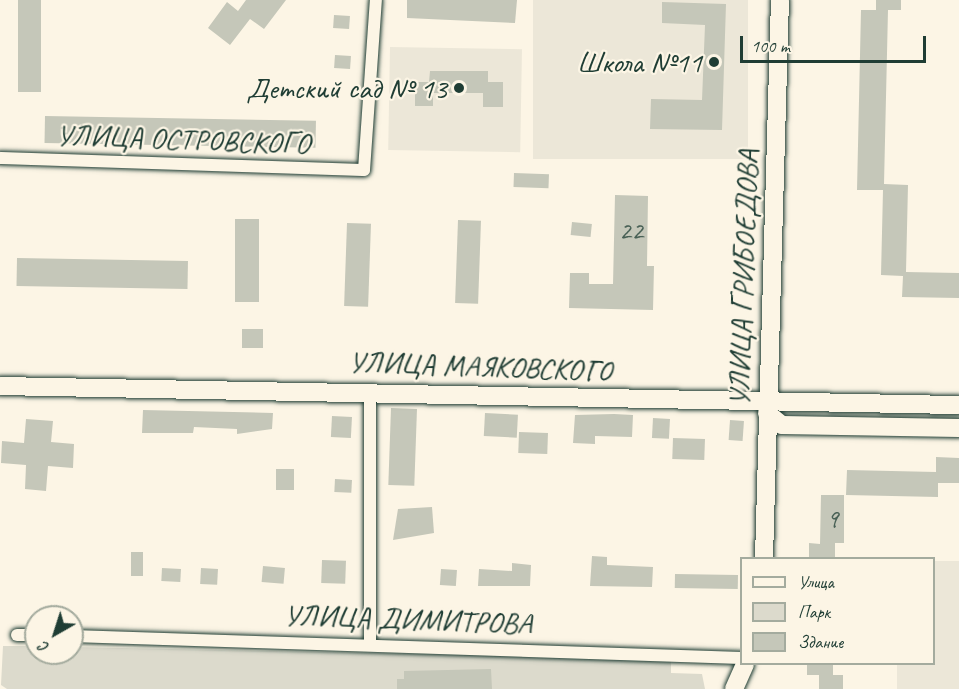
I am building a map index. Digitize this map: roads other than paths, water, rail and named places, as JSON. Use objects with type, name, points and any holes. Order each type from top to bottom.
[{"type":"street","name":"УЛИЦА ОСТРОВСКОГО","points":[[0,158],[364,170],[376,0]]},
{"type":"street","name":"УЛИЦА ГРИБОЕДОВА","points":[[764,557],[780,0]]},
{"type":"street","name":"УЛИЦА МАЯКОВСКОГО","points":[[0,386],[370,391],[767,408],[959,405]]},
{"type":"street","points":[[370,391],[370,642]]},
{"type":"street","points":[[767,408],[782,425],[959,428]]},
{"type":"street","points":[[17,635],[24,635]]},
{"type":"street","name":"УЛИЦА ДИМИТРОВА","points":[[84,636],[370,642],[740,658]]},
{"type":"street","points":[[734,689],[744,665]]},
{"type":"place","name":"Школа №11","points":[[714,62]]},
{"type":"place","name":"Детский сад № 13","points":[[459,88]]}]
